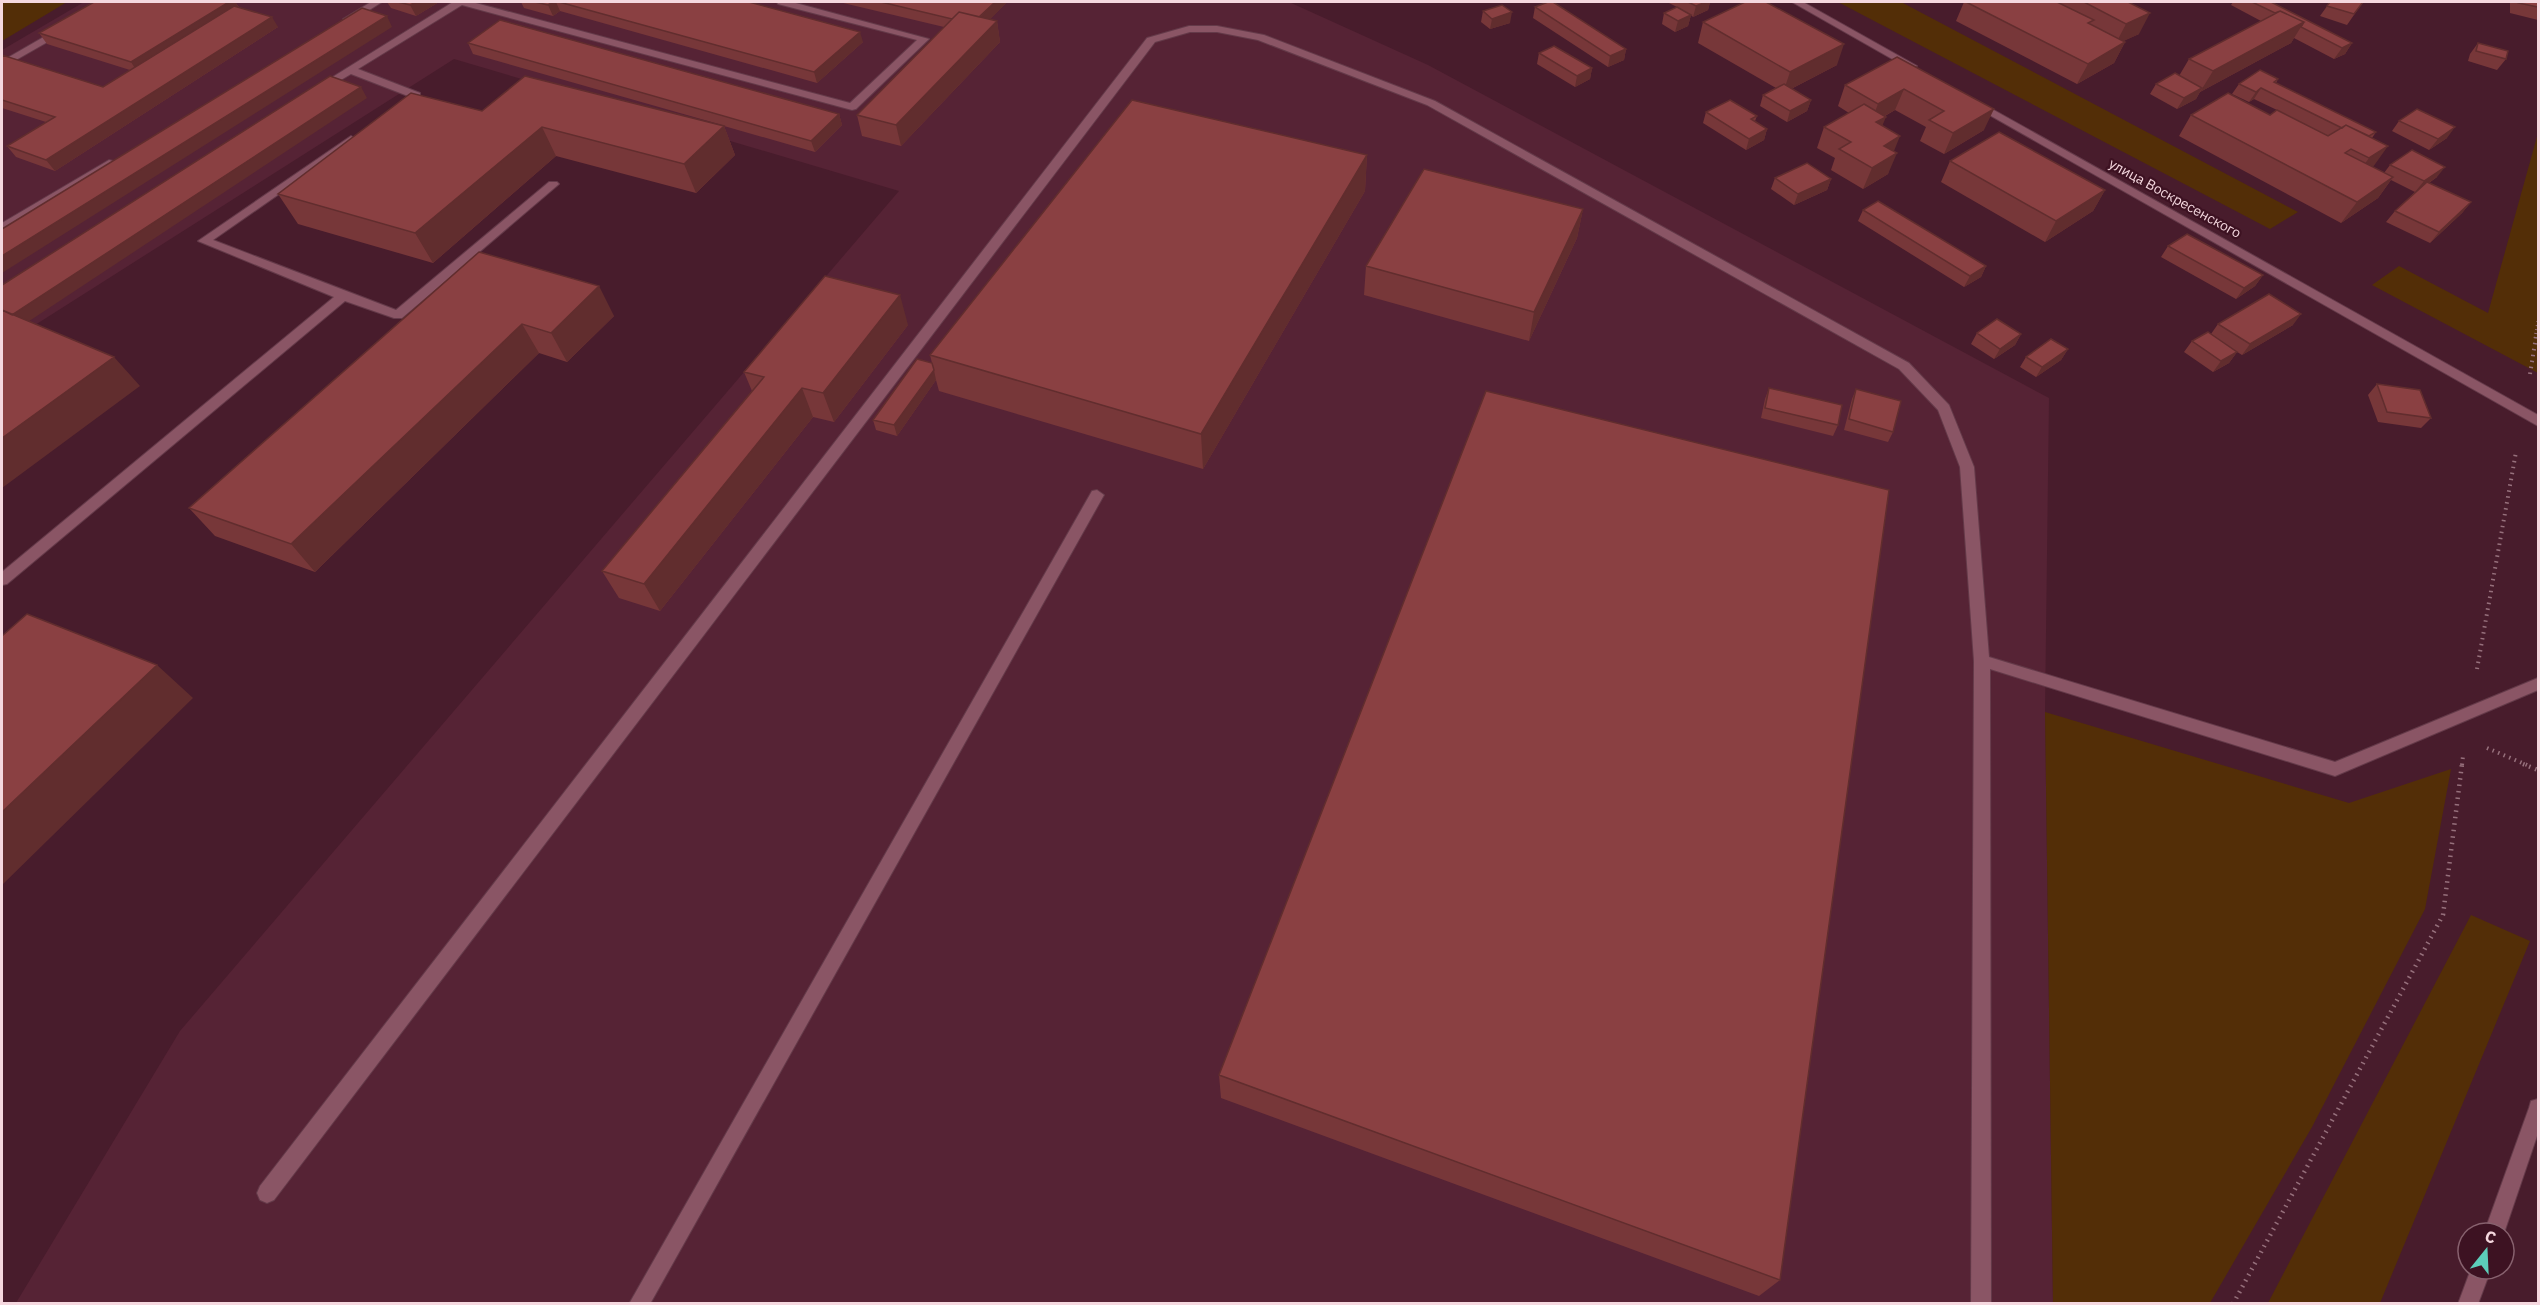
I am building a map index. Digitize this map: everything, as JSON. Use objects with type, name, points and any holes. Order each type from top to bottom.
[{"type":"street","points":[[337,26],[377,2]]},
{"type":"street","points":[[310,94],[461,2],[852,107],[924,39],[782,2]]},
{"type":"street","points":[[1797,2],[1921,72]]},
{"type":"street","points":[[2,65],[69,25]]},
{"type":"street","points":[[267,1193],[1151,40],[1189,29],[1217,29],[1260,37],[1431,103],[1904,366],[1944,408],[1967,467],[1982,661],[1981,1304]]},
{"type":"street","points":[[350,70],[416,95],[396,109]]},
{"type":"street","name":"улица Воскресенского","points":[[1963,95],[2538,421]]},
{"type":"street","points":[[358,135],[204,241],[343,296],[398,315],[553,184]]},
{"type":"street","points":[[2,228],[123,155]]},
{"type":"street","points":[[2,580],[343,296]]},
{"type":"street","points":[[639,1304],[1097,495]]},
{"type":"street","points":[[1982,661],[2335,768],[2469,715],[2538,684]]},
{"type":"street","points":[[2498,1221],[2538,1108]]},
{"type":"street","points":[[2468,1304],[2477,1281]]},
{"type":"path","points":[[2233,1304],[2443,915],[2469,715],[2524,412],[2538,321]]},
{"type":"path","points":[[2466,738],[2538,770]]},
{"type":"shaded area","points":[[2,2],[67,2],[2,41]]},
{"type":"shaded area","points":[[84,2],[1289,2],[1428,65],[2049,398],[2045,712],[2053,1303],[16,1303],[180,1031],[899,191],[454,59],[2,346],[2,50]]},
{"type":"shaded area","points":[[1838,2],[1901,2],[2298,212],[2270,229]]},
{"type":"shaded area","points":[[2538,133],[2538,373],[2372,285],[2399,266],[2488,313]]},
{"type":"shaded area","points":[[2045,712],[2349,803],[2451,769],[2425,909],[2312,1127],[2210,1303],[2053,1303]]},
{"type":"shaded area","points":[[2471,915],[2530,941],[2380,1303],[2268,1303]]},
{"type":"building","points":[[94,2],[229,2],[131,62],[39,33]]},
{"type":"building","points":[[398,2],[416,2],[410,5]]},
{"type":"building","points":[[535,2],[553,2],[548,5]]},
{"type":"building","points":[[559,2],[749,2],[860,32],[814,72]]},
{"type":"building","points":[[881,2],[995,2],[979,17],[959,12],[952,19]]},
{"type":"building","points":[[1553,2],[1626,49],[1610,56],[1535,7]]},
{"type":"building","points":[[1688,2],[1706,2],[1696,6]]},
{"type":"building","points":[[1745,2],[1766,2],[1844,44],[1790,72],[1703,22]]},
{"type":"building","points":[[1966,2],[2057,2],[2094,20],[2088,23],[2125,42],[2088,64]]},
{"type":"building","points":[[2084,2],[2128,2],[2150,13],[2126,24]]},
{"type":"building","points":[[2252,2],[2271,2],[2352,43],[2342,48],[2301,27],[2304,22],[2280,11],[2275,13]]},
{"type":"building","points":[[2330,2],[2363,2],[2354,14],[2327,6]]},
{"type":"building","points":[[2538,2],[2538,7],[2518,3]]},
{"type":"building","points":[[1502,5],[1512,12],[1492,19],[1483,11]]},
{"type":"building","points":[[234,6],[272,17],[46,160],[7,146],[55,117],[2,100],[2,55],[103,87]]},
{"type":"building","points":[[1677,7],[1691,15],[1678,21],[1664,13]]},
{"type":"building","points":[[362,8],[387,16],[2,256],[2,229]]},
{"type":"building","points":[[2280,11],[2304,22],[2213,71],[2189,59]]},
{"type":"building","points":[[959,12],[997,21],[896,125],[857,115]]},
{"type":"building","points":[[500,20],[839,114],[811,141],[468,43]]},
{"type":"building","points":[[2478,43],[2508,51],[2506,59],[2476,51]]},
{"type":"building","points":[[1554,46],[1592,68],[1577,76],[1539,53]]},
{"type":"building","points":[[1897,57],[1994,109],[1953,133],[1929,120],[1944,111],[1904,89],[1878,104],[1845,85]]},
{"type":"building","points":[[2260,70],[2278,79],[2274,82],[2376,132],[2369,136],[2346,125],[2342,128],[2261,88],[2256,92],[2239,84]]},
{"type":"building","points":[[2175,73],[2202,88],[2184,98],[2156,84]]},
{"type":"building","points":[[330,76],[361,87],[12,315],[2,310],[2,285]]},
{"type":"building","points":[[525,76],[724,126],[684,164],[542,127],[415,233],[278,194],[411,93],[482,111]]},
{"type":"building","points":[[1784,84],[1811,100],[1790,111],[1763,95]]},
{"type":"building","points":[[2228,93],[2270,115],[2277,110],[2328,136],[2346,125],[2388,146],[2369,158],[2351,149],[2345,153],[2393,177],[2357,202],[2191,115]]},
{"type":"building","points":[[1132,100],[1367,155],[1201,434],[930,355]]},
{"type":"building","points":[[1730,100],[1757,116],[1751,119],[1767,129],[1749,139],[1706,112]]},
{"type":"building","points":[[1864,104],[1886,117],[1876,122],[1900,136],[1884,146],[1897,153],[1872,168],[1839,149],[1851,142],[1824,127]]},
{"type":"building","points":[[2417,109],[2455,127],[2438,139],[2399,121]]},
{"type":"building","points":[[1999,132],[2105,190],[2056,221],[1950,161]]},
{"type":"building","points":[[2412,150],[2445,167],[2424,181],[2390,165]]},
{"type":"building","points":[[1807,163],[1831,179],[1798,194],[1775,178]]},
{"type":"building","points":[[1424,169],[1583,209],[1534,312],[1366,266]]},
{"type":"building","points":[[2427,182],[2471,202],[2439,232],[2395,211]]},
{"type":"building","points":[[1878,201],[1986,266],[1970,276],[1863,210]]},
{"type":"building","points":[[2187,234],[2263,275],[2244,288],[2168,246]]},
{"type":"building","points":[[479,252],[599,286],[551,333],[522,324],[291,544],[189,508]]},
{"type":"building","points":[[825,276],[900,295],[823,393],[802,388],[644,584],[602,571],[764,377],[744,372]]},
{"type":"building","points":[[2269,294],[2301,314],[2250,344],[2218,324]]},
{"type":"building","points":[[2,310],[114,357],[2,438]]},
{"type":"building","points":[[1997,319],[2021,334],[2000,349],[1977,333]]},
{"type":"building","points":[[2208,332],[2237,352],[2221,361],[2192,341]]},
{"type":"building","points":[[2051,339],[2068,349],[2042,367],[2026,357]]},
{"type":"building","points":[[917,359],[932,363],[934,370],[894,425],[873,420]]},
{"type":"building","points":[[2377,384],[2420,390],[2431,418],[2387,412]]},
{"type":"building","points":[[1769,388],[1842,405],[1838,425],[1765,408]]},
{"type":"building","points":[[1856,389],[1901,401],[1893,432],[1849,419]]},
{"type":"building","points":[[1486,391],[1889,490],[1780,1280],[1219,1075]]},
{"type":"building","points":[[27,614],[157,665],[2,812],[2,636]]}]
